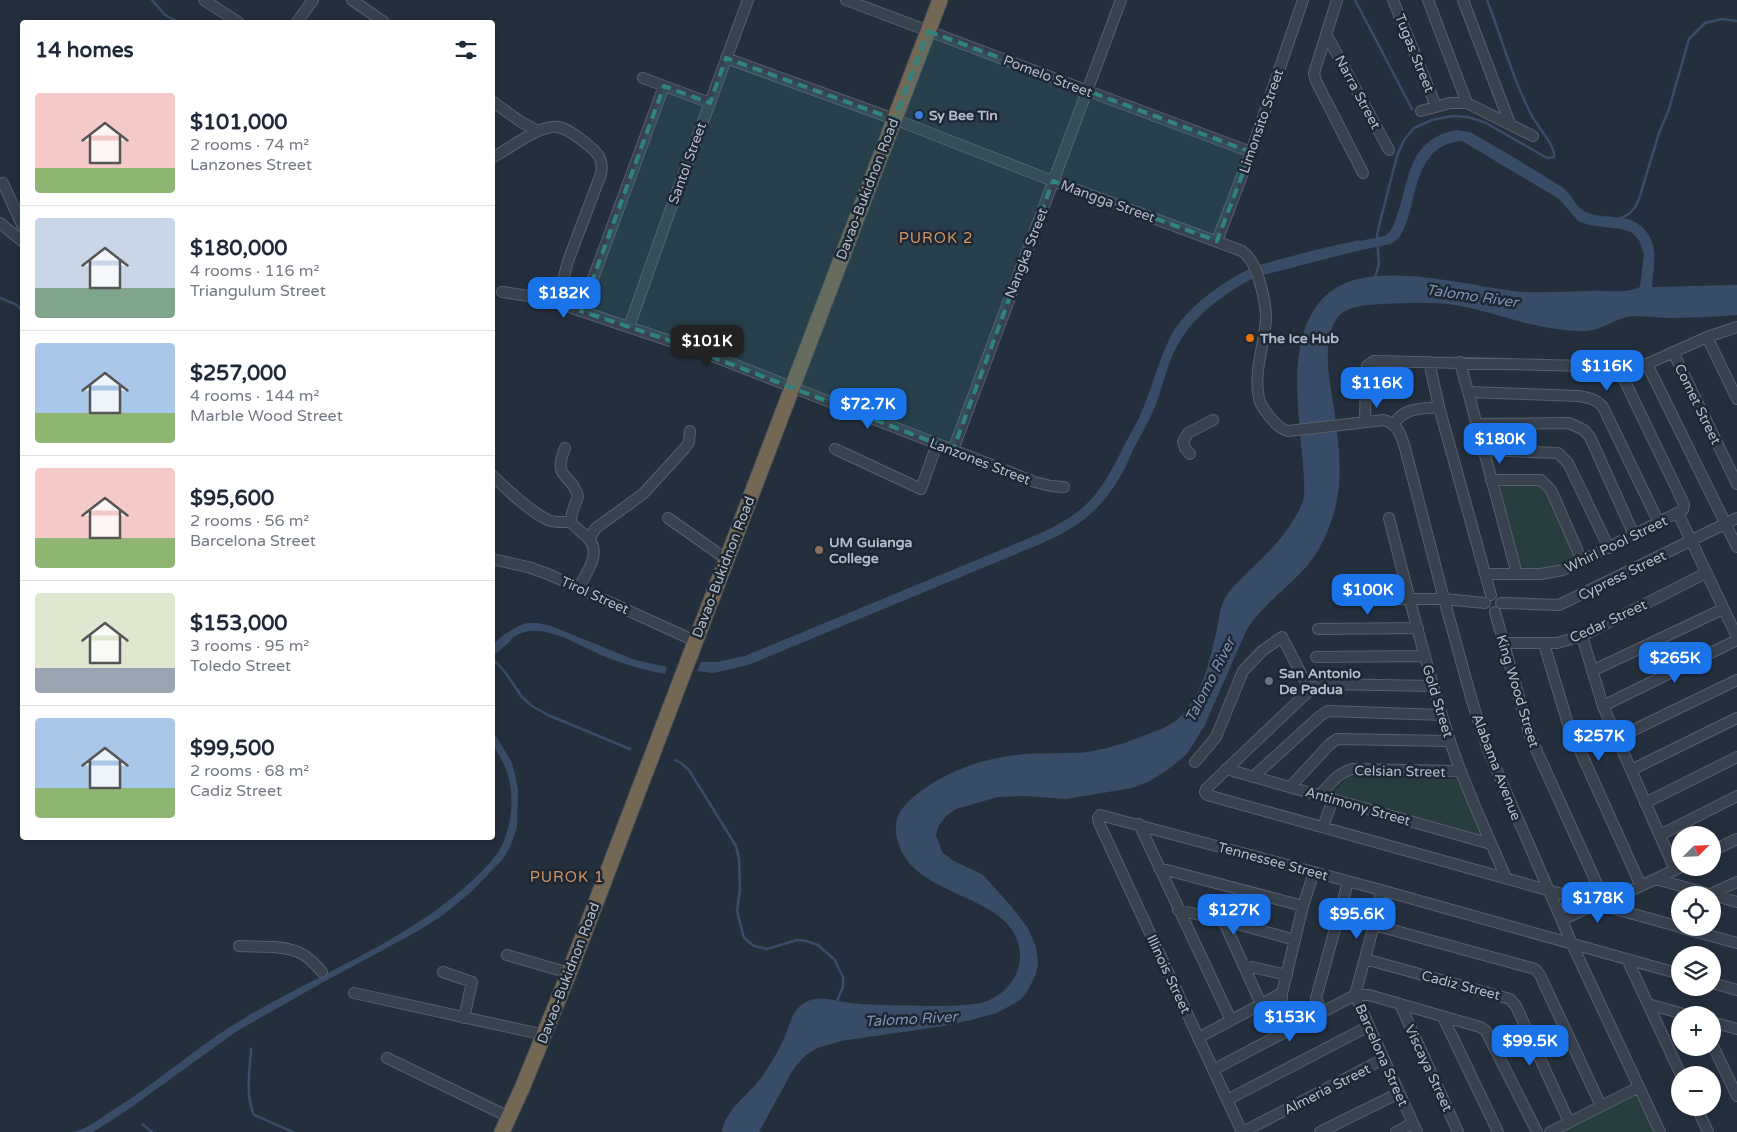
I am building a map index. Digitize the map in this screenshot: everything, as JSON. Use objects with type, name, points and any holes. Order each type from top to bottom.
[{"type":"highway","name":"Davao-Bukidnon Road","points":[[502,1132],[569,973],[940,0]]},
{"type":"street","points":[[204,0],[235,20]]},
{"type":"street","points":[[299,20],[314,0]]},
{"type":"street","points":[[352,0],[381,20]]},
{"type":"street","name":"Santol Street","points":[[629,327],[748,0]]},
{"type":"street","name":"Pomelo Street","points":[[846,0],[1251,152]]},
{"type":"street","name":"Nangka Street","points":[[953,450],[1121,0]]},
{"type":"street","name":"Limonsito Street","points":[[1217,241],[1251,152],[1303,0]]},
{"type":"street","points":[[1337,0],[1314,68],[1316,81],[1362,173]]},
{"type":"street","name":"Tugas Street","points":[[1393,0],[1436,106]]},
{"type":"street","points":[[1428,0],[1467,103]]},
{"type":"street","points":[[1463,0],[1510,124]]},
{"type":"street","name":"Narra Street","points":[[1326,34],[1389,150]]},
{"type":"street","name":"Mangga Street","points":[[726,58],[894,119],[1053,181],[1217,241],[1246,254],[1260,280],[1265,300],[1266,316],[1258,380],[1259,398],[1264,409],[1284,430],[1291,431],[1365,422]]},
{"type":"street","points":[[643,78],[710,103]]},
{"type":"street","points":[[581,311],[664,86]]},
{"type":"street","points":[[495,103],[521,122],[538,131]]},
{"type":"street","points":[[1421,111],[1450,103],[1467,103],[1533,136]]},
{"type":"street","points":[[495,155],[538,131],[557,127],[565,129],[596,151],[602,164],[601,174],[568,261],[557,303]]},
{"type":"street","points":[[3,183],[20,220]]},
{"type":"street","points":[[0,223],[20,239]]},
{"type":"street","name":"Lanzones Street","points":[[502,292],[525,295],[557,303],[697,350],[1035,482],[1064,487]]},
{"type":"street","points":[[1439,406],[1406,411],[1401,414],[1394,424],[1384,420],[1365,422],[1366,374],[1369,364],[1378,360],[1618,367],[1647,364],[1707,337],[1737,327]]},
{"type":"street","points":[[1707,337],[1737,399]]},
{"type":"street","name":"Comet Street","points":[[1673,352],[1737,484]]},
{"type":"street","points":[[1342,599],[1488,599],[1497,596],[1498,607],[1487,610],[1488,599],[1485,574],[1439,406],[1429,362]]},
{"type":"street","points":[[1460,362],[1517,574]]},
{"type":"street","points":[[1647,364],[1737,546]]},
{"type":"street","points":[[1603,706],[1736,633],[1691,540],[1681,510],[1618,367]]},
{"type":"street","points":[[1468,392],[1579,396],[1598,401],[1603,407],[1659,523]]},
{"type":"street","points":[[1190,454],[1183,442],[1188,433],[1213,420]]},
{"type":"street","points":[[1476,424],[1569,422],[1584,430],[1590,437],[1634,535]]},
{"type":"street","name":"Alabama Avenue","points":[[1394,424],[1400,433],[1405,448],[1472,701],[1488,750],[1572,944],[1660,1132]]},
{"type":"street","points":[[590,540],[596,528],[643,494],[685,448],[689,442],[690,430]]},
{"type":"street","points":[[835,449],[921,489],[938,444]]},
{"type":"street","points":[[565,448],[560,470],[575,489],[578,496],[571,522]]},
{"type":"street","points":[[1483,450],[1551,452],[1562,455],[1568,463],[1609,548]]},
{"type":"street","points":[[495,478],[515,496],[547,520],[571,522],[590,540],[593,547],[593,558],[579,587]]},
{"type":"street","points":[[1491,480],[1535,479],[1544,481],[1551,490],[1582,561]]},
{"type":"street","name":"Whirl Pool Street","points":[[1485,574],[1555,573],[1659,523],[1681,510]]},
{"type":"street","points":[[668,518],[726,560]]},
{"type":"street","name":"Gold Street","points":[[1389,518],[1433,686],[1450,741],[1460,771],[1506,878]]},
{"type":"street","name":"Cypress Street","points":[[1498,607],[1560,605],[1737,518]]},
{"type":"street","name":"Tirol Street","points":[[495,560],[539,570],[695,641]]},
{"type":"street","name":"Cedar Street","points":[[1503,643],[1557,643],[1582,636],[1706,573]]},
{"type":"street","name":"King Wood Street","points":[[1498,607],[1503,643],[1530,736],[1603,903]]},
{"type":"street","points":[[1592,671],[1723,609]]},
{"type":"street","points":[[1318,629],[1418,628]]},
{"type":"street","points":[[1582,636],[1603,706],[1645,803],[1671,856]]},
{"type":"street","points":[[1195,762],[1212,743],[1218,732],[1243,671],[1262,652],[1282,637],[1308,689]]},
{"type":"street","points":[[1544,644],[1568,724],[1641,886]]},
{"type":"street","points":[[1316,656],[1425,656]]},
{"type":"street","points":[[1617,738],[1737,680]]},
{"type":"street","points":[[1433,686],[1325,684],[1308,689],[1205,792],[1207,795],[1549,890],[1603,903],[1671,924]]},
{"type":"street","points":[[1254,777],[1320,716],[1328,712],[1442,715]]},
{"type":"street","points":[[1631,770],[1737,718]]},
{"type":"street","points":[[1290,787],[1330,744],[1337,739],[1450,741]]},
{"type":"street","points":[[1645,803],[1737,757]]},
{"type":"street","name":"Antimony Street","points":[[1226,769],[1492,844]]},
{"type":"street","name":"Celsian Street","points":[[1320,795],[1342,772],[1352,769],[1460,771]]},
{"type":"street","points":[[1660,835],[1737,796]]},
{"type":"street","points":[[1323,826],[1332,799]]},
{"type":"street","name":"Tennessee Street","points":[[1098,816],[1102,814],[1139,824],[1671,971]]},
{"type":"street","name":"Illinois Street","points":[[1098,816],[1098,821],[1243,1132]]},
{"type":"street","points":[[1139,824],[1231,1020]]},
{"type":"street","points":[[1721,847],[1737,839]]},
{"type":"street","points":[[1159,868],[1303,906]]},
{"type":"street","points":[[1289,1030],[1282,1013],[1282,993],[1303,906],[1314,872]]},
{"type":"street","points":[[1563,923],[1671,872]]},
{"type":"street","points":[[1656,879],[1682,886]]},
{"type":"street","points":[[1322,1012],[1316,998],[1348,882]]},
{"type":"street","points":[[1721,889],[1737,882]]},
{"type":"street","name":"Barcelona Street","points":[[1381,890],[1374,925],[1355,995],[1415,1128]]},
{"type":"street","points":[[1721,897],[1737,902]]},
{"type":"street","points":[[1178,910],[1295,940]]},
{"type":"street","points":[[1223,920],[1261,1004]]},
{"type":"street","points":[[1374,925],[1535,969],[1540,974],[1601,1106]]},
{"type":"street","points":[[1711,936],[1737,944]]},
{"type":"street","points":[[239,946],[278,948],[297,952],[311,960],[322,972]]},
{"type":"street","points":[[507,955],[569,973]]},
{"type":"street","name":"Cadiz Street","points":[[1365,959],[1510,999],[1516,1006],[1569,1122]]},
{"type":"street","points":[[1627,959],[1678,1066]]},
{"type":"street","points":[[1243,965],[1287,975]]},
{"type":"street","points":[[443,972],[472,982],[464,1018]]},
{"type":"street","points":[[1721,986],[1737,990]]},
{"type":"street","points":[[1198,1038],[1282,993]]},
{"type":"street","points":[[354,994],[544,1035]]},
{"type":"street","points":[[1213,1070],[1355,995],[1369,996],[1480,1027],[1486,1031],[1537,1132]]},
{"type":"street","name":"Viscaya Street","points":[[1400,1004],[1458,1132]]},
{"type":"street","points":[[1648,1004],[1671,1010]]},
{"type":"street","points":[[1443,1017],[1498,1132]]},
{"type":"street","points":[[1721,1025],[1737,1029]]},
{"type":"street","points":[[1227,1100],[1369,1026]]},
{"type":"street","points":[[1718,1056],[1737,1096]]},
{"type":"street","points":[[387,1058],[509,1117]]},
{"type":"street","name":"Almeria Street","points":[[1243,1132],[1383,1059]]},
{"type":"street","points":[[1550,1132],[1639,1087]]},
{"type":"street","points":[[1320,1132],[1399,1093]]},
{"type":"street","points":[[1700,1116],[1705,1131]]},
{"type":"street","points":[[1396,1132],[1415,1128]]},
{"type":"highlighted area","points":[[928,31],[1251,152],[1217,241],[1053,181],[953,450],[671,341],[581,311],[664,86],[710,103],[726,58],[894,119]]},
{"type":"green space","points":[[1537,483],[1548,493],[1575,553],[1575,558],[1555,567],[1531,569],[1519,565],[1499,492],[1502,487],[1508,484]]},
{"type":"green space","points":[[1355,775],[1458,779],[1485,837],[1332,794],[1348,777]]},
{"type":"green space","points":[[1636,1095],[1654,1132],[1560,1132]]},
{"type":"water","name":"Talomo River","points":[[1456,130],[1470,132],[1562,187],[1582,210],[1593,215],[1624,218],[1638,223],[1649,236],[1654,249],[1652,287],[1737,285],[1737,315],[1674,318],[1631,316],[1591,331],[1570,331],[1525,323],[1466,307],[1435,303],[1358,306],[1341,314],[1332,328],[1328,352],[1329,379],[1340,462],[1339,486],[1330,524],[1312,560],[1268,604],[1247,629],[1204,727],[1186,755],[1148,782],[1132,788],[1066,799],[1024,796],[998,797],[956,809],[946,816],[938,827],[936,835],[942,852],[952,860],[983,875],[1028,928],[1036,947],[1038,963],[1036,974],[1027,992],[1020,1000],[997,1013],[971,1020],[944,1026],[841,1041],[817,1048],[806,1055],[794,1068],[759,1132],[722,1132],[724,1124],[733,1109],[756,1085],[770,1065],[796,1011],[803,1004],[815,999],[827,999],[881,1005],[968,1005],[981,1003],[993,998],[1012,982],[1018,971],[1020,958],[1015,934],[1002,919],[985,907],[926,877],[910,863],[899,845],[896,829],[898,816],[906,804],[922,790],[939,779],[966,767],[1014,755],[1077,753],[1105,748],[1161,729],[1173,723],[1190,706],[1205,674],[1212,652],[1221,608],[1226,596],[1280,539],[1302,504],[1304,480],[1297,390],[1300,346],[1306,325],[1316,307],[1330,292],[1348,282],[1369,277],[1393,276],[1444,280],[1523,292],[1622,291],[1640,287],[1644,254],[1639,240],[1631,232],[1589,225],[1578,221],[1559,199],[1462,141],[1445,145],[1431,156],[1423,168],[1417,183],[1404,228],[1398,239],[1388,245],[1386,235],[1391,230],[1396,219],[1408,176],[1419,152],[1440,135]]},
{"type":"water","points":[[1359,240],[1361,250],[1263,275],[1259,265],[1315,250]]},
{"type":"water","points":[[1249,269],[1253,278],[1214,303],[1197,318],[1183,336],[1170,362],[1148,423],[1123,472],[1106,498],[1077,525],[1038,545],[748,665],[713,673],[697,671],[701,662],[717,662],[745,656],[1034,536],[1080,510],[1099,490],[1136,424],[1165,349],[1180,322],[1188,312],[1207,296],[1227,281]]},
{"type":"water","points":[[527,623],[551,626],[635,660],[667,667],[665,674],[620,662],[559,636],[540,631],[522,633],[510,639],[500,648],[495,643],[510,631]]},
{"type":"water","points":[[495,734],[511,761],[515,774],[518,790],[517,827],[510,847],[503,859],[472,891],[443,915],[418,931],[237,1031],[126,1111],[93,1132],[74,1132],[84,1128],[129,1100],[233,1025],[390,940],[420,921],[475,878],[498,853],[509,824],[511,794],[508,774],[495,746]]},
{"type":"waterway","points":[[152,0],[165,15],[174,20]]},
{"type":"waterway","points":[[1355,0],[1412,109]]},
{"type":"waterway","points":[[1375,277],[1379,264],[1377,235],[1397,156],[1404,140],[1414,128],[1432,120],[1452,116],[1468,117],[1486,123],[1547,158],[1554,157],[1552,148],[1532,116],[1519,88],[1487,0]]},
{"type":"waterway","points":[[1621,218],[1632,211],[1639,199],[1659,133],[1669,109],[1689,39],[1705,23],[1722,19],[1737,21]]},
{"type":"waterway","points":[[1349,248],[1387,240],[1396,234]]},
{"type":"waterway","points":[[0,298],[17,305],[20,309]]},
{"type":"waterway","points":[[495,648],[507,638]]},
{"type":"waterway","points":[[495,661],[522,697],[532,706],[548,715],[630,749]]},
{"type":"waterway","points":[[675,760],[689,770],[736,846],[739,859],[740,889],[737,911],[744,938],[754,946],[767,949],[797,940],[818,945],[834,959],[843,977],[843,987],[837,1001]]},
{"type":"waterway","points":[[251,1049],[249,1091],[254,1115],[293,1132]]},
{"type":"waterway","points":[[142,1124],[152,1132]]},
{"type":"place","name":"Sy Bee Tin","points":[[919,115]]},
{"type":"place","name":"The Ice Hub","points":[[1250,338]]},
{"type":"place","name":"UM Guianga College","points":[[819,550]]},
{"type":"place","name":"San Antonio De Padua","points":[[1269,681]]},
{"type":"district","name":"PUROK 2","points":[[936,238]]},
{"type":"district","name":"PUROK 1","points":[[567,877]]}]
